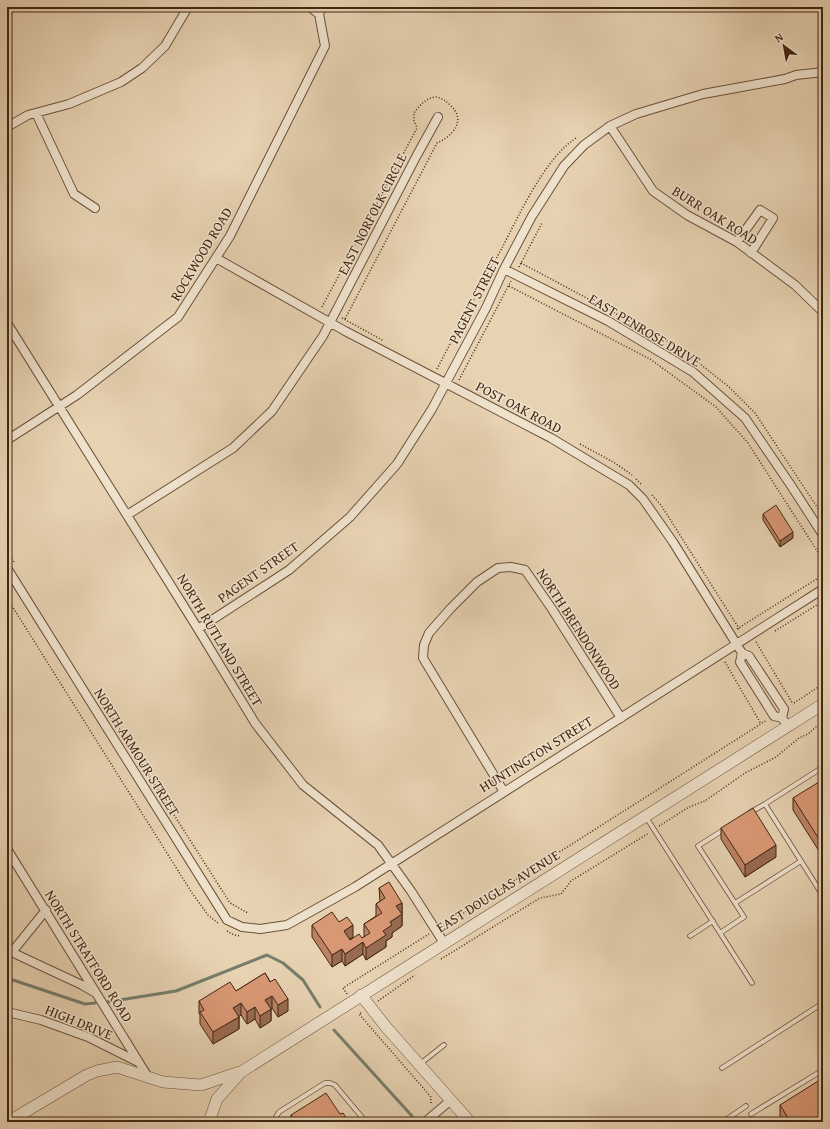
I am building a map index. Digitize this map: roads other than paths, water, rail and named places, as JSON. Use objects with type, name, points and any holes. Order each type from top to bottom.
[{"type":"street","points":[[7,127],[28,115],[69,104],[121,82],[142,68],[166,46],[188,7]]},
{"type":"street","points":[[310,7],[319,14]]},
{"type":"street","name":"ROCKWOOD ROAD","points":[[7,440],[77,395],[178,317],[230,236],[326,46],[319,14]]},
{"type":"street","name":"PAGENT STREET","points":[[198,629],[289,570],[350,517],[397,464],[432,409],[486,308],[504,269],[532,216],[564,166],[584,145],[610,126],[636,114],[703,94],[785,79],[796,75],[823,72]]},
{"type":"street","points":[[36,113],[74,194],[94,208]]},
{"type":"street","name":"EAST NORFOLK CIRCLE","points":[[127,515],[233,448],[272,410],[323,336],[438,117]]},
{"type":"street","name":"BURR OAK ROAD","points":[[610,126],[653,191],[687,215],[737,242],[795,284],[823,312]]},
{"type":"street","points":[[737,242],[760,210],[773,218],[752,253]]},
{"type":"street","name":"POST OAK ROAD","points":[[216,258],[330,323],[448,379],[629,485],[643,499],[673,542],[742,653],[750,656],[782,717]]},
{"type":"street","name":"EAST PENROSE DRIVE","points":[[504,269],[608,321],[693,372],[745,418],[823,535]]},
{"type":"street","name":"NORTH RUTLAND STREET","points":[[7,323],[255,723],[303,785],[378,845],[411,891],[444,943]]},
{"type":"street","name":"NORTH BRENDONWOOD","points":[[504,792],[422,658],[424,645],[429,633],[477,582],[498,568],[510,567],[525,570],[552,609],[621,718]]},
{"type":"street","name":"NORTH ARMOUR STREET","points":[[7,568],[227,920],[242,927],[260,929]]},
{"type":"street","name":"HUNTINGTON STREET","points":[[260,929],[287,925],[355,887],[823,589]]},
{"type":"street","name":"POST OAK ROAD","points":[[742,653],[740,662],[782,717]]},
{"type":"street","name":"EAST DOUGLAS AVENUE","points":[[209,1122],[217,1099],[241,1072],[645,816],[782,717],[823,704]]},
{"type":"street","name":"NORTH STRATFORD ROAD","points":[[7,848],[148,1077]]},
{"type":"street","points":[[46,910],[10,951],[82,985],[96,994]]},
{"type":"street","points":[[362,995],[386,1027],[470,1122]]},
{"type":"street","name":"HIGH DRIVE","points":[[7,1012],[41,1020],[88,1036],[139,1062]]},
{"type":"street","points":[[8,1122],[87,1075],[97,1071],[117,1068],[163,1082],[201,1084],[241,1072]]},
{"type":"street","points":[[426,1122],[451,1100]]},
{"type":"lane","points":[[319,14],[329,7]]},
{"type":"lane","points":[[745,816],[823,767]]},
{"type":"lane","points":[[765,804],[823,896]]},
{"type":"lane","points":[[645,816],[752,983]]},
{"type":"lane","points":[[720,933],[744,917],[698,846],[732,825]]},
{"type":"lane","points":[[735,903],[801,861]]},
{"type":"lane","points":[[690,936],[713,921]]},
{"type":"lane","points":[[722,1068],[823,1003]]},
{"type":"lane","points":[[419,1065],[444,1045]]},
{"type":"lane","points":[[751,1114],[823,1070]]},
{"type":"lane","points":[[277,1122],[276,1117],[279,1112],[325,1083],[330,1083],[335,1085],[366,1122]]},
{"type":"lane","points":[[728,1119],[746,1106]]},
{"type":"waterway","points":[[107,1002],[176,991],[267,955],[283,963],[303,980],[320,1007]]},
{"type":"waterway","points":[[7,978],[85,1004],[95,1003]]},
{"type":"waterway","points":[[334,1030],[412,1116]]}]
